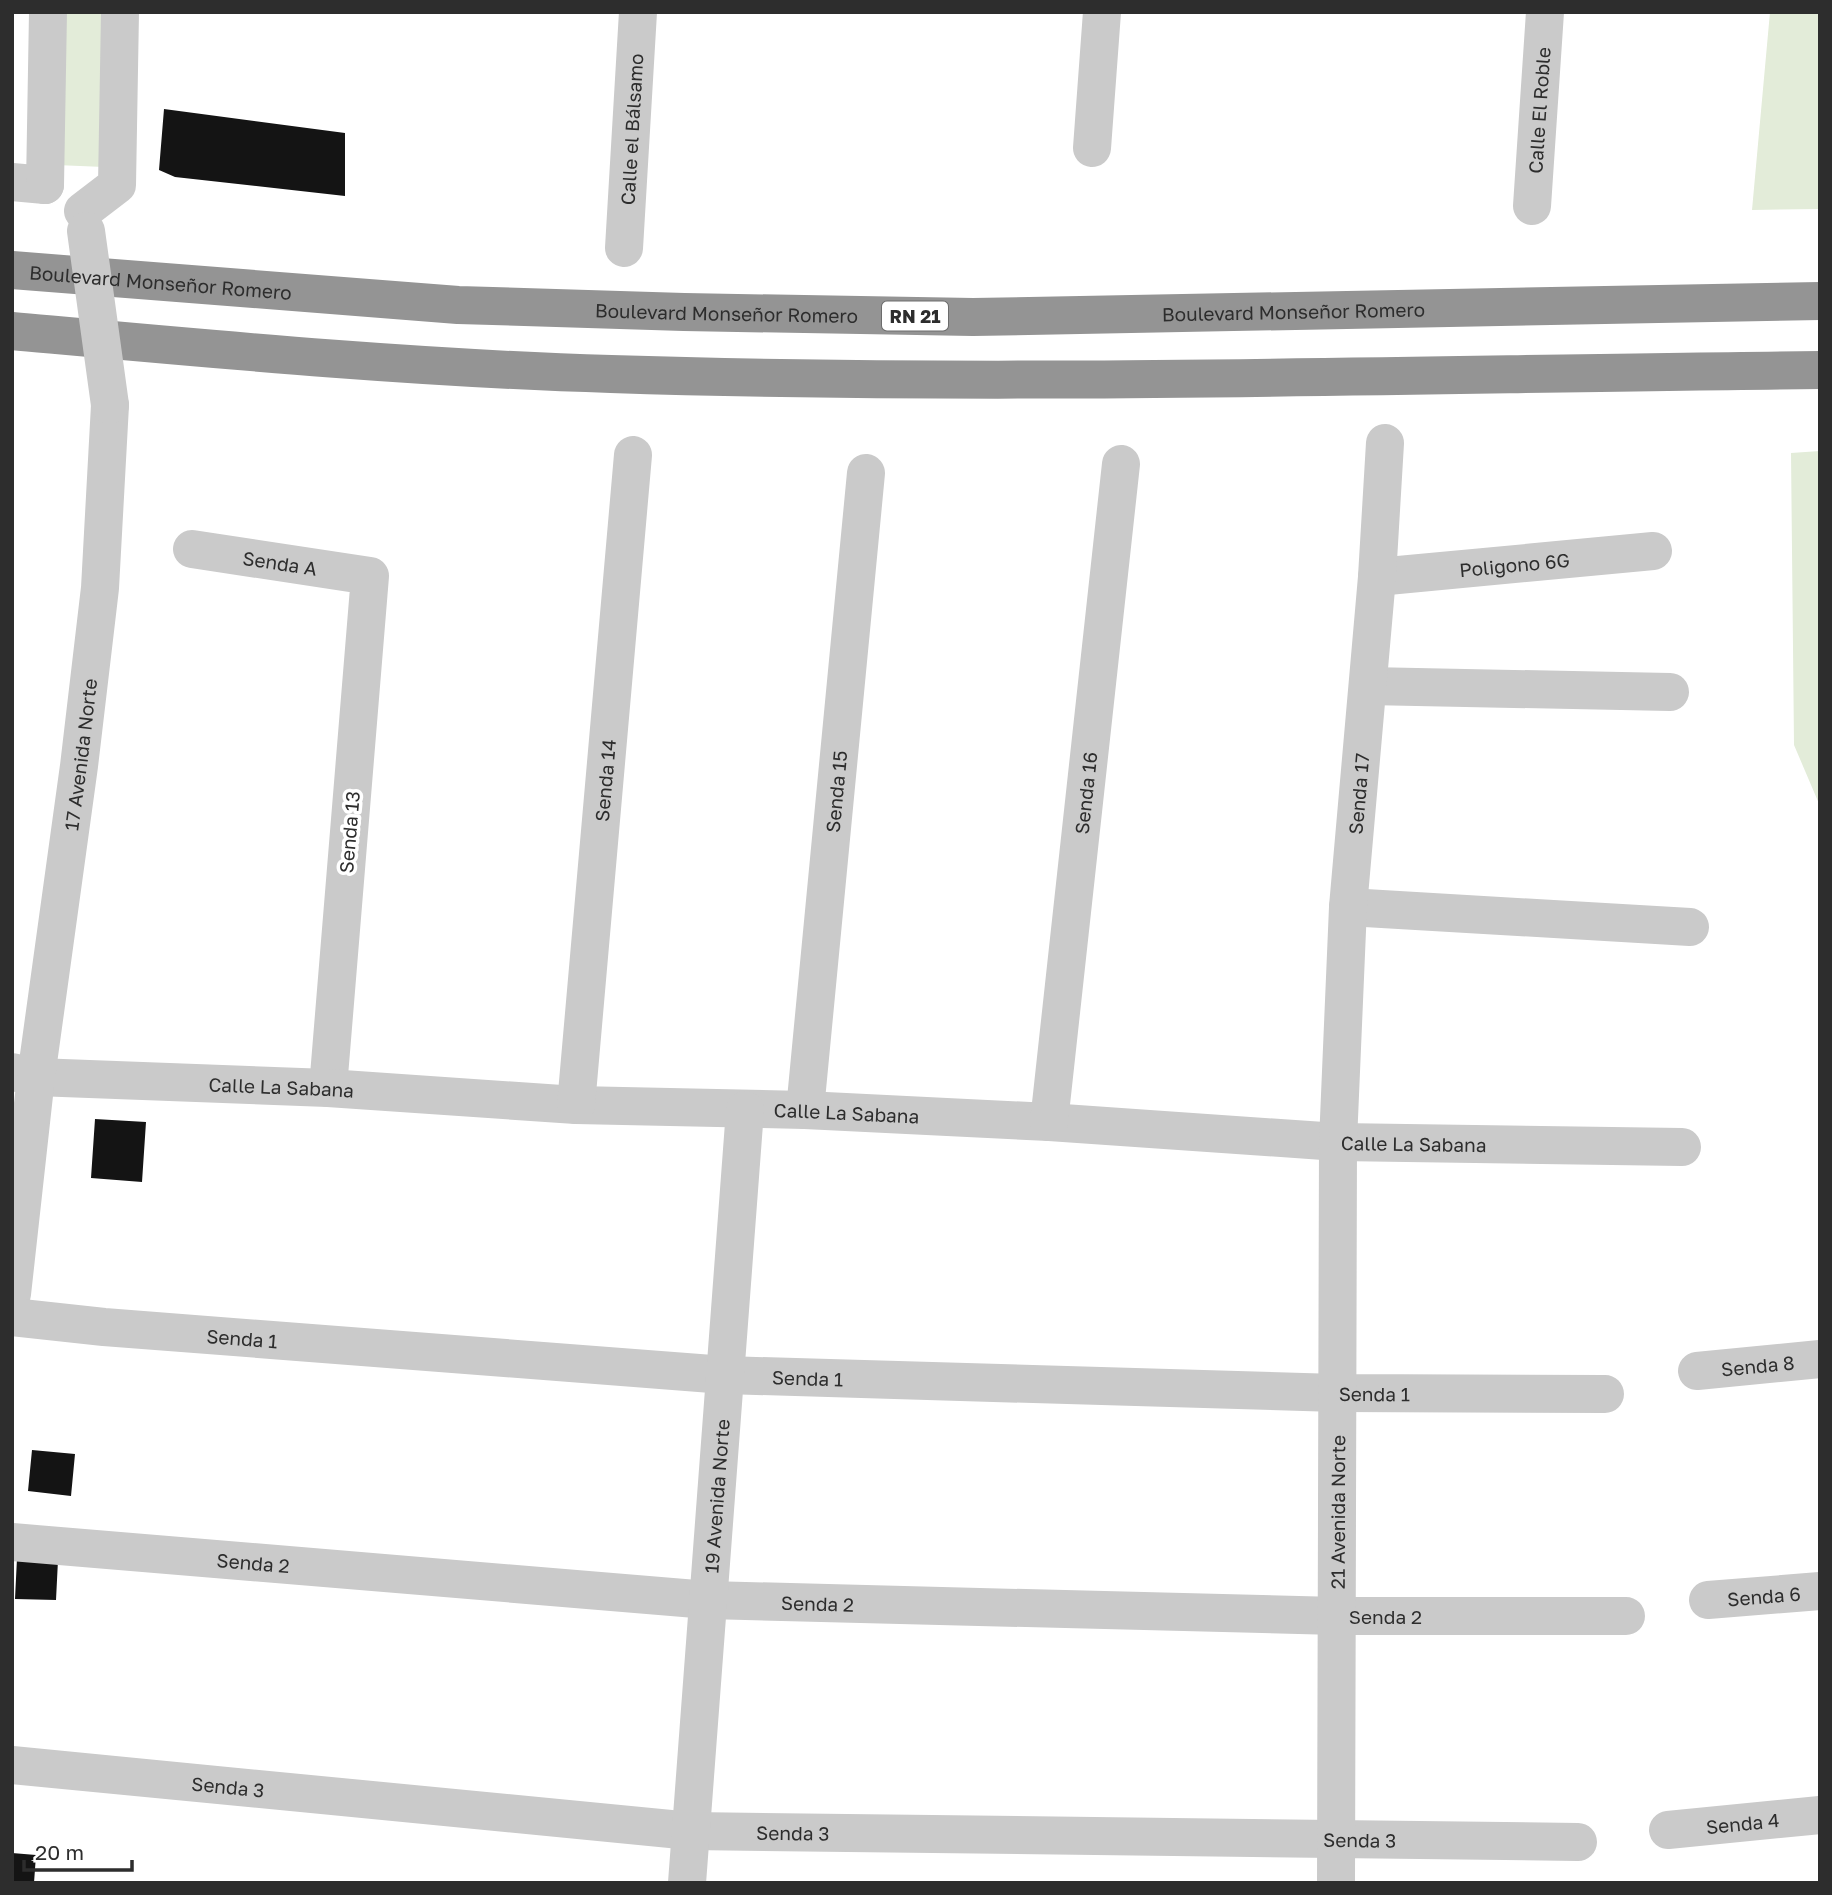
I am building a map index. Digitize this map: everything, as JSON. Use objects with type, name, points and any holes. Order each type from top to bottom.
[{"type":"highway","name":"Boulevard Monseñor Romero","points":[[12,270],[458,305],[973,317],[1820,301]]},
{"type":"highway","points":[[12,331],[404,363],[609,374],[913,379],[1820,370]]},
{"type":"street","points":[[48,12],[29,183],[84,221],[117,185],[120,12]]},
{"type":"street","name":"Calle el Bálsamo","points":[[625,248],[638,12]]},
{"type":"street","points":[[1092,148],[1102,12]]},
{"type":"street","name":"Calle El Roble","points":[[1532,206],[1545,12]]},
{"type":"street","name":"17 Avenida Norte","points":[[12,1294],[24,1074],[100,589],[110,405],[84,221]]},
{"type":"street","name":"Senda 17","points":[[1338,1142],[1348,907],[1377,577],[1385,443]]},
{"type":"street","name":"Senda 14","points":[[576,1105],[633,455]]},
{"type":"street","name":"Senda 16","points":[[1049,1122],[1121,464]]},
{"type":"street","name":"Senda 15","points":[[805,1110],[866,473]]},
{"type":"street","name":"Senda A","points":[[192,549],[370,576]]},
{"type":"street","name":"Poligono 6G","points":[[1377,577],[1653,551]]},
{"type":"street","name":"Senda 13","points":[[328,1088],[370,576]]},
{"type":"street","points":[[1368,686],[1670,692]]},
{"type":"street","points":[[1348,907],[1690,927]]},
{"type":"street","name":"Calle La Sabana","points":[[24,1074],[328,1088],[576,1105],[805,1110],[1049,1122],[1338,1142],[1682,1147]]},
{"type":"street","name":"19 Avenida Norte","points":[[687,1883],[745,1110]]},
{"type":"street","name":"21 Avenida Norte","points":[[1336,1883],[1338,1142]]},
{"type":"street","name":"Senda 1","points":[[12,1317],[104,1327],[725,1375],[1337,1393],[1605,1394]]},
{"type":"street","name":"Senda 8","points":[[1696,1371],[1820,1359]]},
{"type":"street","name":"Senda 2","points":[[12,1542],[708,1600],[1337,1616],[1626,1616]]},
{"type":"street","name":"Senda 6","points":[[1708,1600],[1820,1591]]},
{"type":"street","name":"Senda 3","points":[[12,1765],[691,1831],[1578,1842]]},
{"type":"street","name":"Senda 4","points":[[1668,1830],[1820,1815]]},
{"type":"green space","points":[[59,12],[107,12],[104,167],[56,165]]},
{"type":"green space","points":[[1770,12],[1820,12],[1820,209],[1752,210]]},
{"type":"green space","points":[[1820,451],[1820,806],[1794,745],[1791,453]]},
{"type":"building","points":[[164,109],[345,133],[345,196],[175,177],[159,170]]},
{"type":"building","points":[[95,1119],[146,1122],[142,1182],[91,1178]]},
{"type":"building","points":[[32,1450],[75,1454],[71,1496],[28,1491]]},
{"type":"building","points":[[17,1558],[58,1560],[56,1600],[15,1599]]},
{"type":"building","points":[[12,1853],[36,1855],[34,1883],[12,1883]]}]
